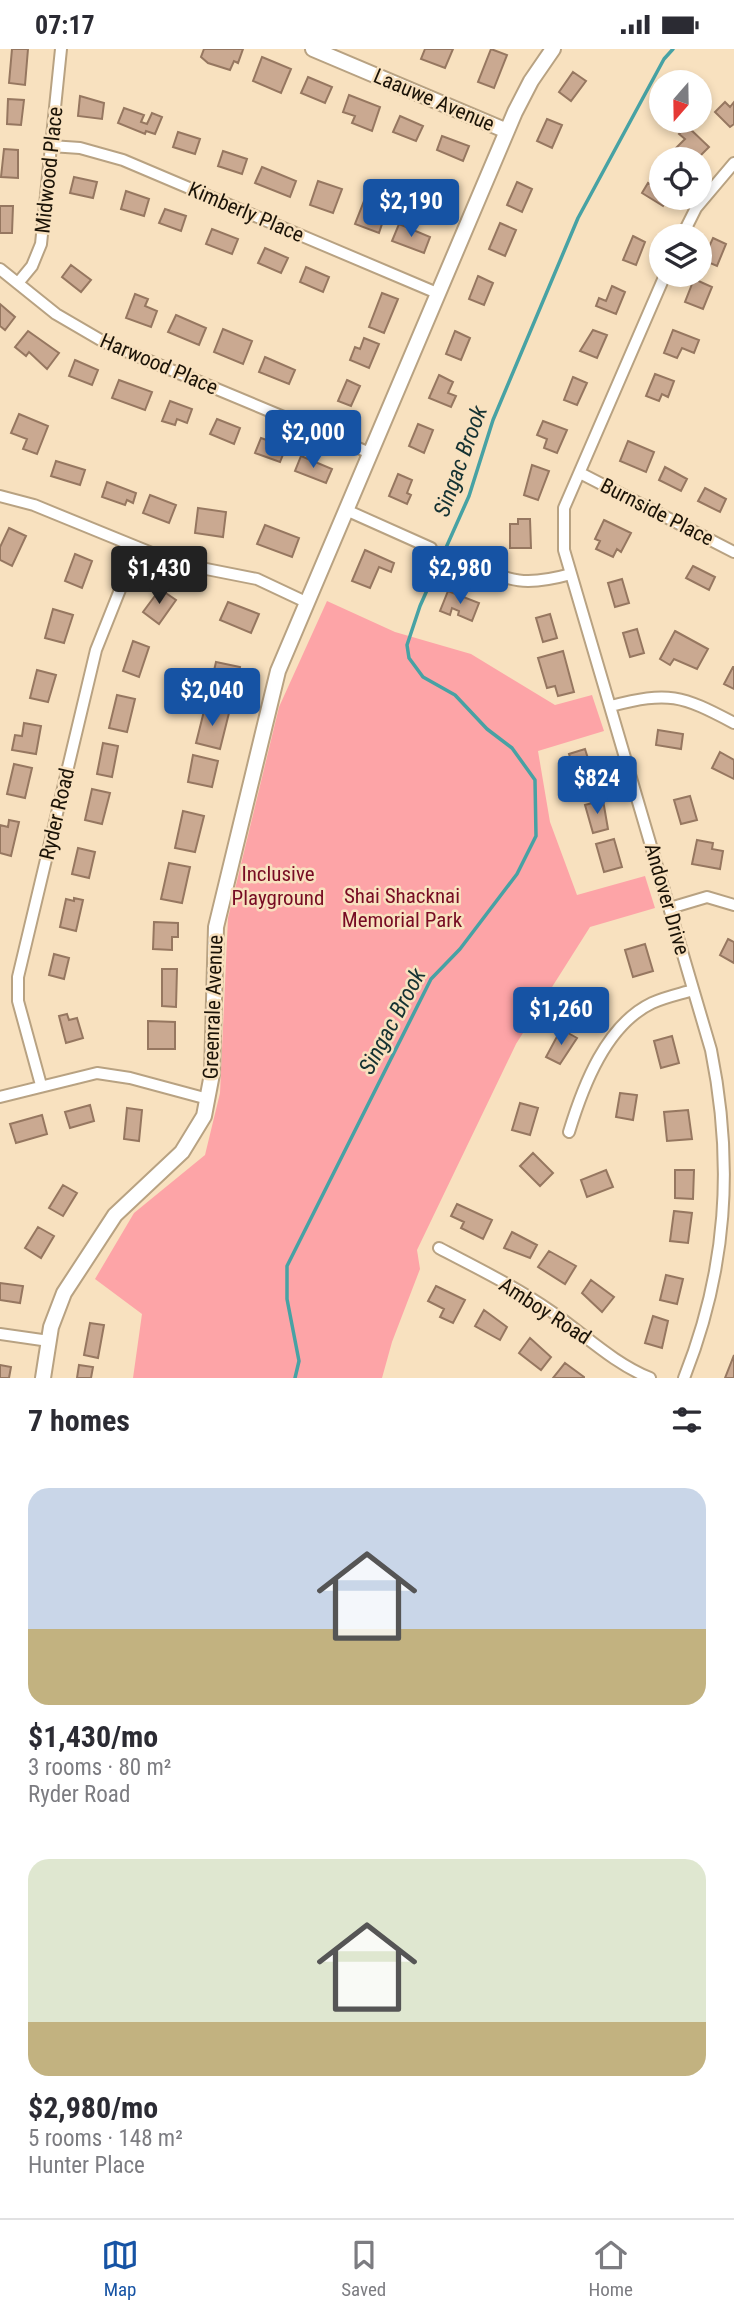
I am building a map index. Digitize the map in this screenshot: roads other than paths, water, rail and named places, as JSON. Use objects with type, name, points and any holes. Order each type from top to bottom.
[{"type":"street","name":"Midwood Place","points":[[18,283],[32,266],[41,244],[61,49]]},
{"type":"street","name":"Laauwe Avenue","points":[[313,49],[507,131],[531,81],[553,49]]},
{"type":"street","name":"Greenrale Avenue","points":[[43,1378],[49,1341],[64,1293],[104,1229],[128,1201],[182,1152],[204,1116],[208,1099],[218,916],[278,671],[507,131]]},
{"type":"street","name":"Kimberly Place","points":[[51,146],[79,148],[123,160],[437,293]]},
{"type":"street","points":[[688,224],[696,208],[734,163]]},
{"type":"street","name":"Harwood Place","points":[[0,269],[56,314],[104,342],[370,453]]},
{"type":"street","name":"Andover Drive","points":[[660,287],[562,519],[564,550],[670,908],[729,1120],[728,1188],[721,1257],[704,1326],[684,1378]]},
{"type":"street","name":"Burnside Place","points":[[580,473],[734,552]]},
{"type":"street","points":[[0,496],[34,505],[197,569],[257,579],[308,603]]},
{"type":"street","points":[[346,510],[431,548]]},
{"type":"street","name":"Ryder Road","points":[[41,1085],[18,1001],[18,977],[96,650],[137,547]]},
{"type":"street","points":[[462,560],[520,582],[544,582],[571,574]]},
{"type":"street","points":[[611,706],[645,697],[676,697],[734,723]]},
{"type":"street","points":[[670,908],[707,897],[717,897],[734,905]]},
{"type":"street","points":[[569,1132],[579,1102],[616,1033],[627,1020],[653,1002],[693,990]]},
{"type":"street","points":[[0,1097],[80,1075],[114,1074],[208,1099]]},
{"type":"street","name":"Amboy Road","points":[[439,1248],[550,1310],[628,1368],[650,1378]]},
{"type":"street","points":[[0,1334],[49,1341]]},
{"type":"waterway","name":"Singac Brook","points":[[295,1378],[299,1361],[287,1299],[287,1266],[431,979],[460,949],[517,874],[536,836],[535,780],[512,748],[487,729],[455,695],[423,677],[409,658],[407,645],[420,606],[469,496],[493,420],[578,218],[664,59],[673,49]]},
{"type":"park label","name":"Inclusive Playground","points":[[278,886]]},
{"type":"park label","name":"Shai Shacknai Memorial Park","points":[[402,908]]}]
